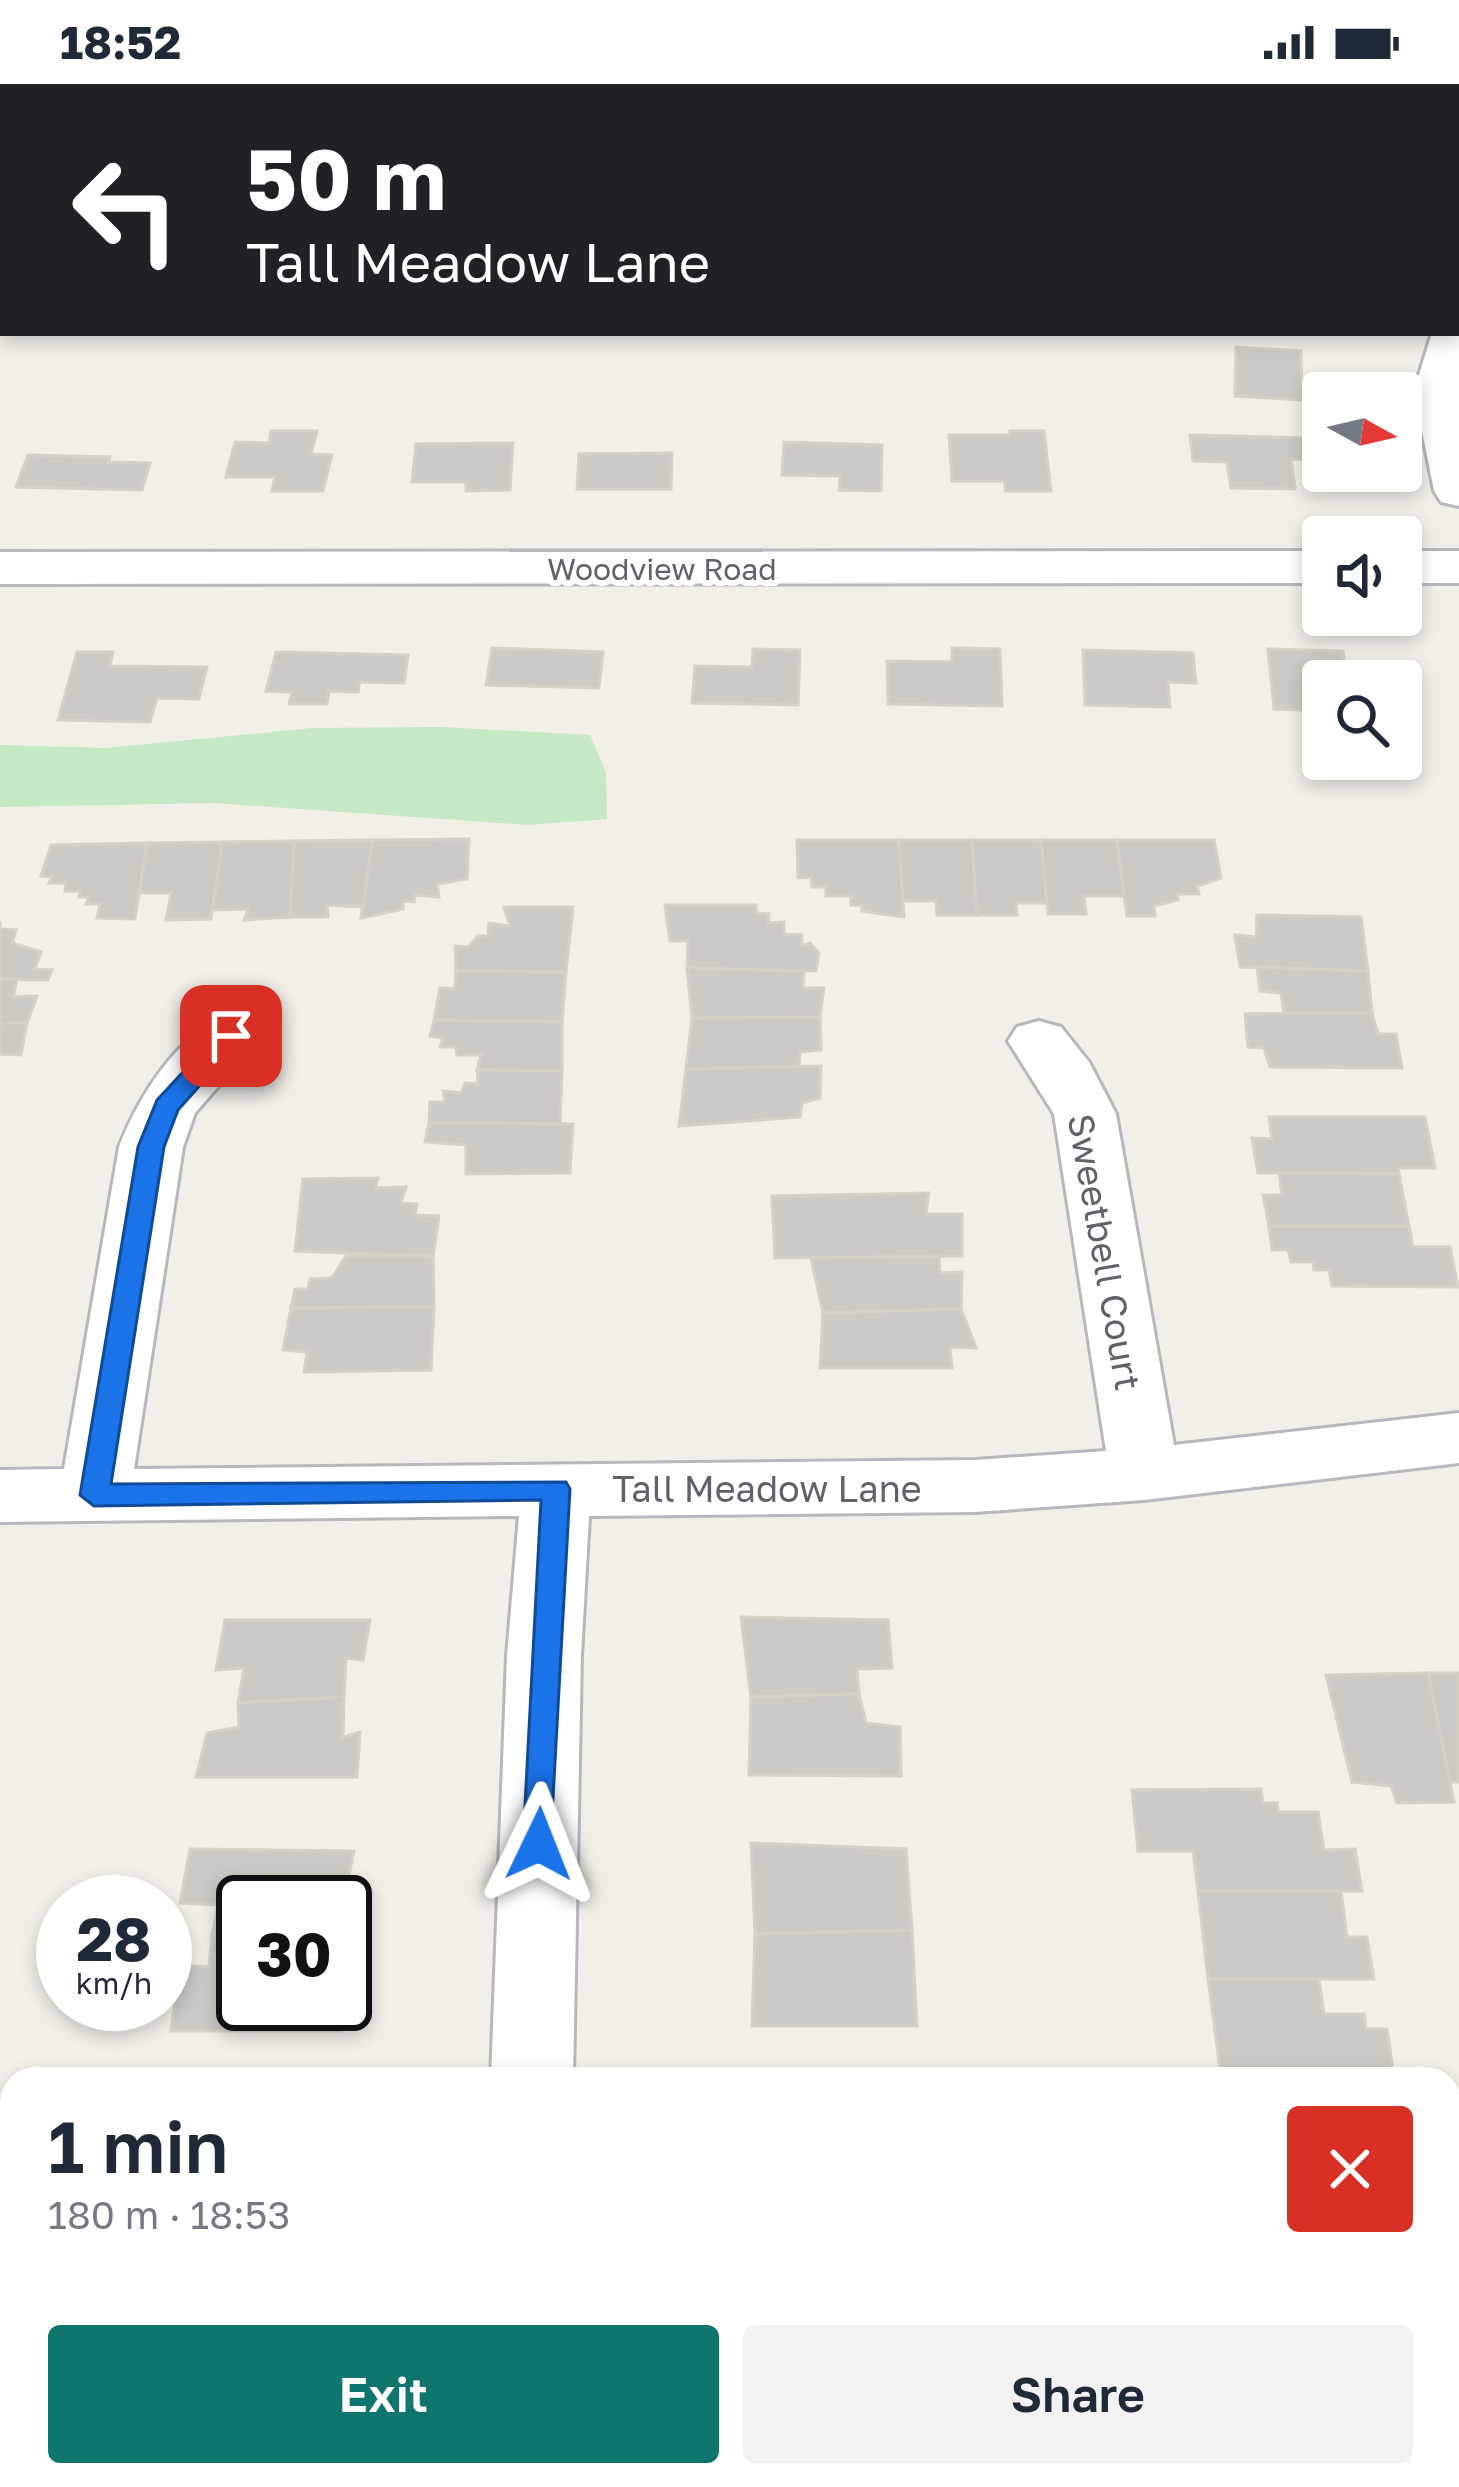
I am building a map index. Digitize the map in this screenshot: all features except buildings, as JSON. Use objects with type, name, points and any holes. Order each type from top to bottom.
[{"type":"street","points":[[1455,336],[1438,373],[1437,403],[1459,491]]},
{"type":"street","name":"Woodview Road","points":[[0,568],[1302,567]]},
{"type":"street","points":[[1422,567],[1459,567]]},
{"type":"street","points":[[94,1495],[151,1147],[166,1106],[231,1036]]},
{"type":"street","name":"Sweetbell Court","points":[[1040,1041],[1067,1076],[1085,1114],[1144,1474]]},
{"type":"street","name":"Tall Meadow Lane","points":[[0,1496],[975,1486],[1144,1474],[1459,1438]]},
{"type":"street","points":[[532,2067],[544,1656],[556,1489]]},
{"type":"green space","points":[[442,727],[590,735],[606,773],[607,819],[528,825],[214,803],[0,807],[0,745],[106,748],[312,728]]},
{"type":"route","points":[[231,1036],[166,1106],[151,1147],[94,1495],[556,1489],[544,1656],[539,1844]]}]
